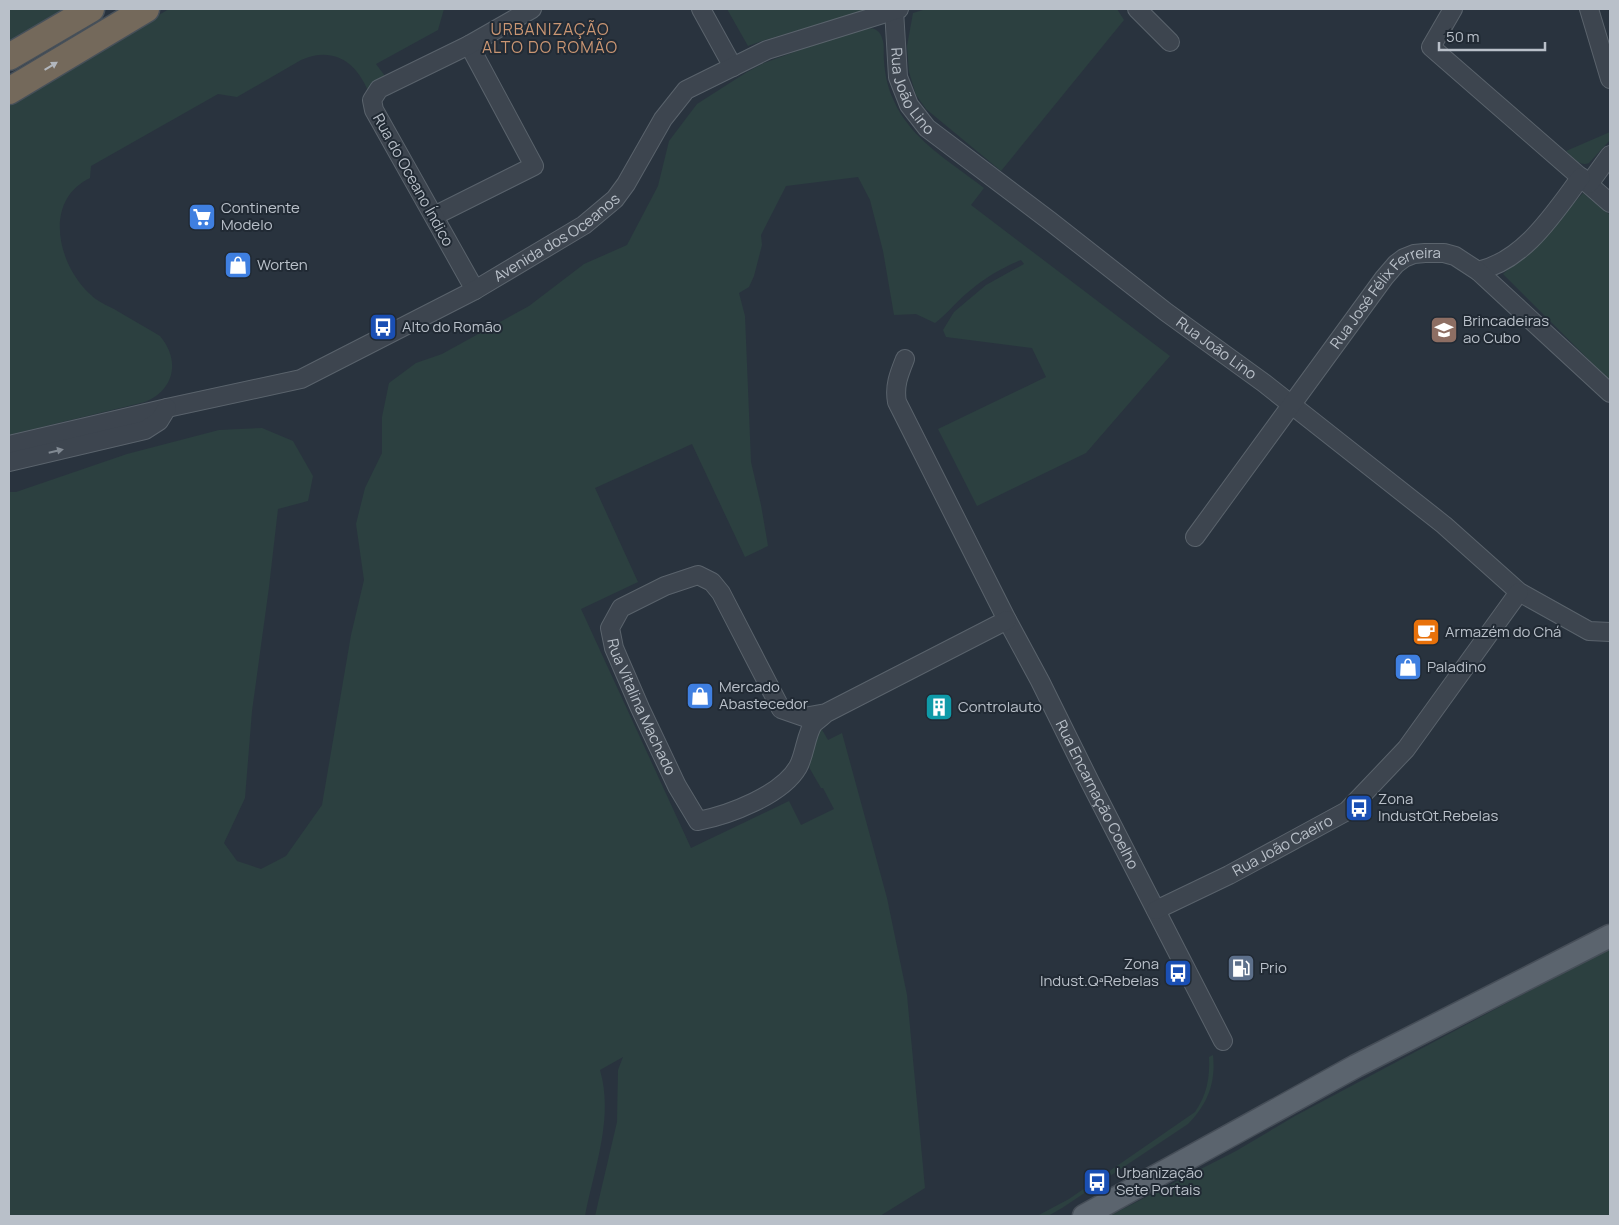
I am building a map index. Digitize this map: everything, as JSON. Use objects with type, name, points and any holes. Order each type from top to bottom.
[{"type":"highway","points":[[9,57],[91,9]]},
{"type":"highway","points":[[9,91],[146,9]]},
{"type":"main road","points":[[1084,1216],[1356,1066],[1610,936]]},
{"type":"street","name":"Rua do Oceano Índico","points":[[475,290],[374,110],[372,100],[379,89],[469,45],[532,9]]},
{"type":"street","points":[[701,9],[733,67]]},
{"type":"street","points":[[1137,9],[1170,42]]},
{"type":"street","points":[[1453,9],[1431,47],[1610,203]]},
{"type":"street","points":[[1589,9],[1610,79]]},
{"type":"street","name":"Avenida dos Oceanos","points":[[9,445],[301,379],[475,290],[584,225],[615,199],[626,184],[663,118],[686,90],[767,50],[896,10]]},
{"type":"street","name":"Rua João Lino","points":[[896,10],[896,62],[898,77],[909,105],[927,128],[1166,312],[1264,383],[1444,526],[1519,592],[1589,631],[1610,632]]},
{"type":"street","points":[[434,216],[534,166],[469,45]]},
{"type":"street","points":[[1478,271],[1491,268],[1517,252],[1536,235],[1610,155]]},
{"type":"street","name":"Rua José Félix Ferreira","points":[[1195,537],[1396,264],[1414,254],[1444,253],[1454,256],[1478,271],[1610,393]]},
{"type":"street","name":"Rua Encarnação Coelho","points":[[905,358],[896,381],[895,392],[897,402],[1006,620],[1040,681],[1224,1041]]},
{"type":"street","points":[[9,462],[145,430],[159,421],[167,408]]},
{"type":"street","name":"Rua Vitalina Machado","points":[[826,713],[804,717],[782,709],[721,593],[712,582],[698,575],[665,586],[621,608],[610,628],[614,648],[640,708],[678,786],[698,821],[715,818],[763,797],[788,780],[799,766],[813,725],[826,713],[1006,620]]},
{"type":"street","name":"Rua João Caeiro","points":[[1156,910],[1229,875],[1347,811],[1406,749],[1519,592]]},
{"type":"green space","points":[[9,9],[65,9],[9,42]]},
{"type":"green space","points":[[169,9],[444,9],[438,30],[376,64],[385,76],[377,81],[368,91],[357,72],[342,59],[323,55],[312,56],[301,60],[237,97],[218,94],[91,166],[90,178],[75,188],[65,202],[61,217],[60,234],[70,268],[93,297],[160,336],[171,355],[171,374],[163,390],[145,402],[9,435],[9,104]]},
{"type":"green space","points":[[727,9],[870,9],[748,46]]},
{"type":"green space","points":[[926,9],[1117,9],[1124,20],[1001,171],[926,109],[916,95],[909,72],[907,46],[913,13]]},
{"type":"green space","points":[[868,28],[877,30],[880,33],[887,82],[901,115],[933,150],[984,188],[971,205],[1170,356],[1086,453],[977,506],[938,429],[1046,377],[1032,348],[946,337],[943,330],[954,312],[986,285],[1024,264],[1021,260],[986,279],[973,288],[935,323],[916,314],[894,315],[883,251],[870,200],[858,177],[786,186],[761,235],[762,245],[754,276],[749,287],[739,293],[745,316],[751,462],[768,546],[745,557],[692,444],[595,488],[638,582],[581,609],[691,848],[789,801],[801,825],[834,809],[810,769],[807,754],[821,728],[828,740],[842,733],[887,898],[907,995],[925,1188],[880,1216],[595,1216],[617,1122],[618,1070],[623,1057],[600,1070],[604,1088],[604,1125],[585,1216],[9,1216],[9,492],[16,492],[127,454],[219,430],[262,428],[293,441],[313,476],[308,501],[278,509],[252,711],[245,798],[224,843],[237,861],[261,869],[286,856],[322,805],[351,635],[364,580],[356,524],[365,488],[382,453],[382,417],[389,383],[416,363],[442,354],[529,306],[584,264],[627,245],[658,186],[669,141],[697,104],[764,63],[830,39]]},
{"type":"green space","points":[[1610,132],[1610,140],[1589,163],[1579,163],[1566,151]]},
{"type":"green space","points":[[1583,193],[1610,215],[1610,381],[1503,274],[1537,243]]},
{"type":"green space","points":[[1610,948],[1610,1216],[1109,1216],[1236,1151],[1295,1116]]},
{"type":"green space","points":[[1213,1055],[1214,1065],[1209,1092],[1201,1109],[1188,1124],[1062,1208],[1048,1216],[1037,1216],[1069,1199],[1195,1112],[1205,1092],[1209,1072],[1209,1057]]},
{"type":"place","name":"Continente Modelo","points":[[202,217]]},
{"type":"place","name":"Worten","points":[[238,265]]},
{"type":"place","name":"Alto do Romão","points":[[383,327]]},
{"type":"place","name":"Brincadeiras ao Cubo","points":[[1444,330]]},
{"type":"place","name":"Armazém do Chá","points":[[1426,632]]},
{"type":"place","name":"Paladino","points":[[1408,667]]},
{"type":"place","name":"Mercado Abastecedor","points":[[700,696]]},
{"type":"place","name":"Controlauto","points":[[939,707]]},
{"type":"place","name":"Zona IndustQt.Rebelas","points":[[1359,808]]},
{"type":"place","name":"Prio","points":[[1241,968]]},
{"type":"place","name":"Zona Indust.QªRebelas","points":[[1178,973]]},
{"type":"place","name":"Urbanização Sete Portais","points":[[1097,1182]]},
{"type":"district","name":"URBANIZAÇÃO ALTO DO ROMÃO","points":[[550,38]]}]
